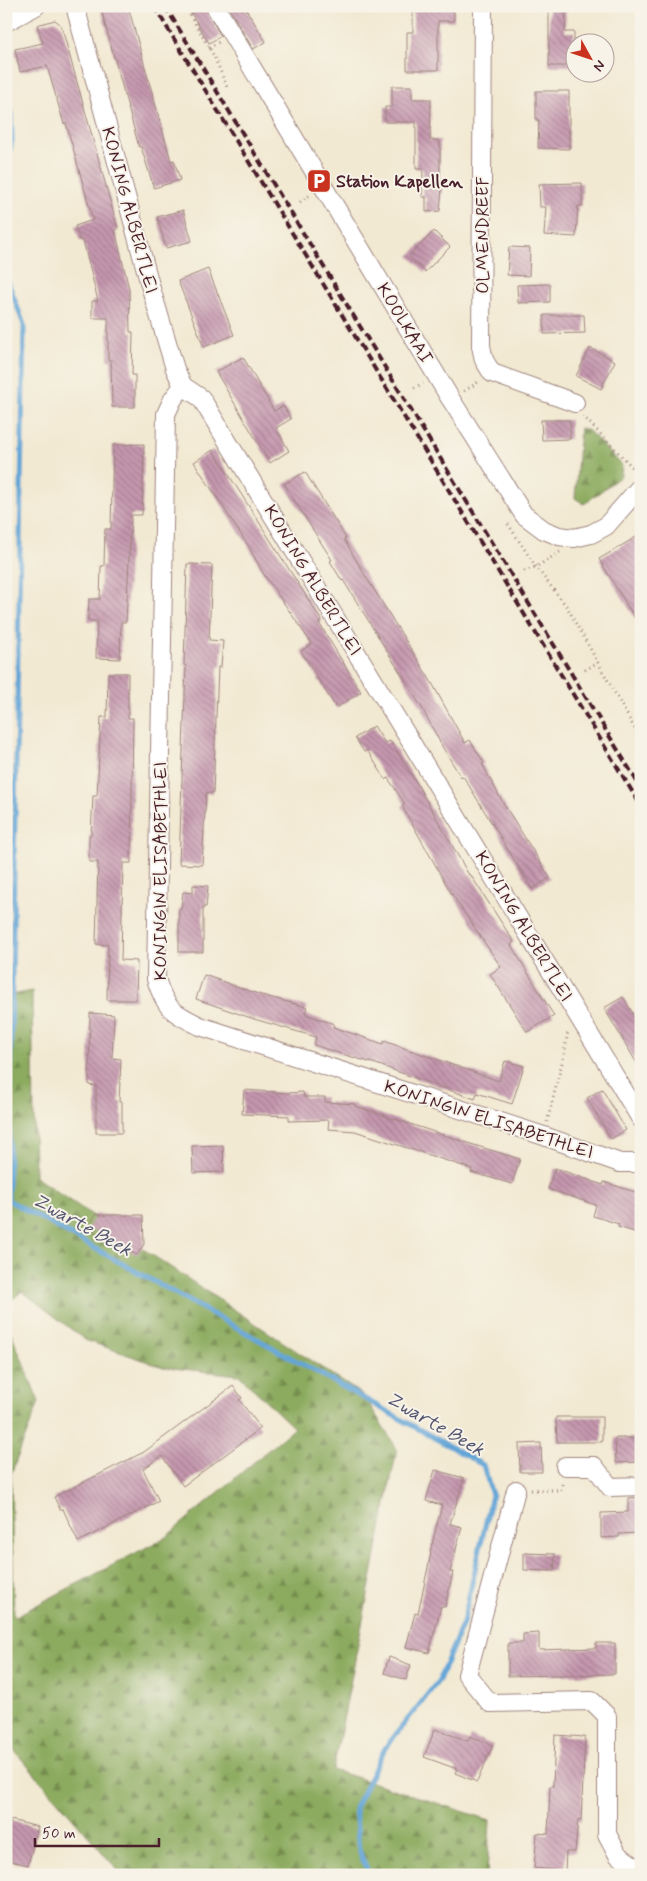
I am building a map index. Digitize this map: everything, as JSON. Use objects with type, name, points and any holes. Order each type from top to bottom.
[{"type":"street","points":[[6,22],[36,6]]},
{"type":"street","name":"KONING ALBERTLEI","points":[[76,6],[150,285],[175,369],[183,386],[201,398],[641,1119]]},
{"type":"street","name":"KOOLKAAI","points":[[215,6],[450,398],[524,516],[544,530],[559,536],[574,538],[591,534],[606,526],[641,486]]},
{"type":"street","name":"OLMENDREEF","points":[[483,6],[481,346],[484,360],[492,373]]},
{"type":"street","points":[[492,373],[575,403]]},
{"type":"street","name":"KONINGIN ELISABETHLEI","points":[[183,386],[173,398],[166,414],[156,979],[162,1000],[174,1013],[200,1026],[544,1136],[620,1163],[641,1163]]},
{"type":"street","points":[[565,1466],[594,1466],[610,1487],[641,1486]]},
{"type":"street","points":[[516,1490],[467,1675],[490,1703],[592,1701],[607,1716],[607,1834],[618,1855],[641,1871]]},
{"type":"path","points":[[185,6],[214,56],[227,87]]},
{"type":"path","points":[[300,202],[306,198]]},
{"type":"path","points":[[450,398],[492,373]]},
{"type":"path","points":[[414,388],[420,384]]},
{"type":"path","points":[[575,403],[578,412],[641,476]]},
{"type":"path","points":[[524,570],[536,567]]},
{"type":"path","points":[[567,607],[641,740]]},
{"type":"path","points":[[585,670],[598,662]]},
{"type":"path","points":[[544,1136],[564,1055],[571,1003]]},
{"type":"path","points":[[516,1490],[561,1490],[565,1466]]},
{"type":"green space","points":[[580,428],[589,431],[622,465],[621,476],[584,504],[575,498]]},
{"type":"green space","points":[[32,991],[35,1177],[364,1396],[397,1449],[333,1770],[490,1820],[487,1875],[122,1875],[6,1741],[6,1320],[39,1402],[11,1474],[14,1617],[166,1537],[294,1428],[239,1375],[163,1367],[85,1340],[22,1291],[6,1305],[6,996]]},
{"type":"building","points":[[100,6],[128,6],[171,161],[174,160],[180,180],[154,188],[141,147],[139,147]]},
{"type":"building","points":[[187,6],[204,6],[221,36],[209,43]]},
{"type":"building","points":[[228,6],[244,6],[266,42],[253,49]]},
{"type":"building","points":[[413,6],[454,6],[454,21],[438,21],[438,70],[407,70],[407,32],[413,32]]},
{"type":"building","points":[[549,6],[566,6],[564,66],[549,66]]},
{"type":"building","points":[[55,20],[61,25],[118,229],[115,230],[129,289],[130,332],[133,332],[132,375],[135,375],[135,407],[112,407],[111,360],[108,360],[108,318],[92,318],[92,301],[98,301],[83,240],[80,241],[75,226],[93,220],[66,123],[64,124],[47,66],[20,72],[15,49],[43,43],[37,25]]},
{"type":"building","points":[[392,86],[412,86],[412,99],[431,99],[430,140],[440,140],[440,189],[442,189],[440,211],[426,212],[426,197],[422,197],[423,169],[416,169],[416,122],[385,122],[385,107],[392,107]]},
{"type":"building","points":[[536,91],[569,91],[569,149],[538,148],[539,120],[536,120]]},
{"type":"building","points":[[582,183],[582,206],[578,206],[576,237],[544,235],[546,207],[540,207],[539,184]]},
{"type":"building","points":[[183,210],[192,241],[166,248],[157,217]]},
{"type":"building","points":[[434,231],[450,247],[425,272],[409,256]]},
{"type":"building","points":[[509,247],[530,248],[529,276],[507,275]]},
{"type":"building","points":[[208,269],[234,335],[204,347],[178,281]]},
{"type":"building","points":[[550,284],[550,302],[518,303],[517,285]]},
{"type":"building","points":[[544,315],[584,315],[585,333],[544,334]]},
{"type":"building","points":[[590,348],[615,361],[601,389],[576,376]]},
{"type":"building","points":[[243,357],[274,411],[283,406],[291,419],[276,428],[289,451],[270,463],[216,372]]},
{"type":"building","points":[[541,420],[570,420],[570,439],[542,440]]},
{"type":"building","points":[[144,444],[142,515],[131,515],[126,622],[121,622],[120,659],[96,658],[97,621],[88,621],[89,599],[100,599],[101,566],[104,566],[105,529],[111,529],[113,445]]},
{"type":"building","points":[[213,450],[322,621],[319,623],[361,692],[336,708],[301,651],[312,644],[263,573],[249,547],[194,462]]},
{"type":"building","points":[[305,472],[346,538],[344,539],[363,572],[432,683],[465,743],[470,740],[484,763],[482,764],[502,801],[550,878],[532,889],[463,776],[461,777],[443,748],[422,708],[284,484]]},
{"type":"building","points":[[641,534],[641,628],[599,559]]},
{"type":"building","points":[[187,564],[212,565],[209,640],[223,641],[221,667],[218,667],[213,793],[206,793],[202,865],[179,864],[186,666],[184,665]]},
{"type":"building","points":[[108,673],[128,673],[128,718],[133,718],[131,863],[123,863],[121,960],[137,961],[136,1000],[107,1000],[108,945],[96,944],[98,862],[89,862],[89,835],[91,835],[93,796],[97,796],[101,717],[107,717]]},
{"type":"building","points":[[374,726],[385,743],[390,741],[409,770],[469,875],[514,942],[511,945],[554,1016],[527,1032],[490,974],[501,967],[450,891],[402,806],[405,804],[388,778],[386,780],[367,750],[364,752],[355,738]]},
{"type":"building","points":[[193,885],[208,886],[206,907],[203,907],[203,952],[179,952],[179,909],[181,909],[183,892],[193,893]]},
{"type":"building","points":[[204,975],[261,995],[307,1007],[305,1014],[334,1024],[333,1027],[383,1044],[384,1041],[499,1081],[505,1061],[524,1066],[512,1104],[477,1093],[475,1099],[376,1064],[314,1045],[316,1037],[254,1019],[196,999]]},
{"type":"building","points":[[623,997],[641,1027],[641,1070],[604,1008]]},
{"type":"building","points":[[90,1013],[114,1015],[112,1058],[121,1059],[119,1102],[122,1102],[122,1133],[96,1133],[96,1086],[89,1085]]},
{"type":"building","points":[[602,1089],[626,1130],[611,1139],[587,1098]]},
{"type":"building","points":[[244,1090],[288,1093],[303,1092],[304,1097],[325,1097],[325,1102],[355,1104],[355,1106],[520,1159],[512,1184],[471,1172],[472,1169],[355,1131],[328,1129],[329,1120],[289,1121],[289,1116],[242,1114]]},
{"type":"building","points":[[223,1145],[224,1172],[193,1173],[192,1146]]},
{"type":"building","points":[[555,1168],[603,1185],[604,1182],[641,1194],[641,1234],[618,1227],[619,1224],[593,1216],[596,1205],[548,1189]]},
{"type":"building","points":[[96,1214],[143,1215],[144,1244],[137,1255],[88,1228]]},
{"type":"building","points":[[233,1386],[242,1398],[239,1400],[261,1428],[183,1486],[162,1456],[143,1469],[159,1501],[78,1542],[63,1509],[60,1509],[54,1497],[144,1452]]},
{"type":"building","points":[[556,1417],[602,1417],[602,1442],[557,1442]]},
{"type":"building","points":[[615,1438],[641,1438],[641,1462],[616,1463]]},
{"type":"building","points":[[541,1443],[542,1472],[520,1472],[519,1444]]},
{"type":"building","points":[[435,1470],[464,1478],[450,1524],[462,1527],[450,1572],[453,1572],[445,1607],[441,1606],[429,1653],[406,1647],[415,1613],[418,1614],[430,1552],[442,1505],[426,1501]]},
{"type":"building","points":[[641,1497],[641,1533],[619,1534],[619,1537],[601,1538],[601,1513],[628,1512],[628,1498]]},
{"type":"building","points":[[524,1553],[555,1554],[554,1571],[524,1570]]},
{"type":"building","points":[[539,1633],[539,1650],[596,1648],[596,1643],[615,1643],[615,1674],[508,1676],[508,1643],[523,1643],[523,1634]]},
{"type":"building","points":[[389,1657],[411,1665],[406,1680],[384,1673]]},
{"type":"building","points":[[435,1729],[468,1741],[470,1736],[493,1745],[477,1782],[455,1773],[457,1769],[424,1757]]},
{"type":"building","points":[[555,1735],[585,1737],[581,1821],[578,1820],[575,1852],[566,1852],[565,1871],[534,1868],[537,1833],[548,1834],[550,1786],[553,1786]]},
{"type":"building","points":[[11,1820],[38,1827],[28,1865],[6,1860],[6,1838]]},
{"type":"waterway","name":"Zwarte Beek","points":[[6,166],[12,141],[11,109]]},
{"type":"waterway","name":"Zwarte Beek","points":[[6,276],[24,325],[8,1200],[483,1465],[492,1495],[463,1623],[439,1680],[385,1748],[355,1808],[359,1850],[369,1875]]},
{"type":"railway","points":[[154,6],[641,806]]},
{"type":"railway","points":[[165,6],[641,788]]},
{"type":"place","name":"Station Kapellen","points":[[319,181]]}]
